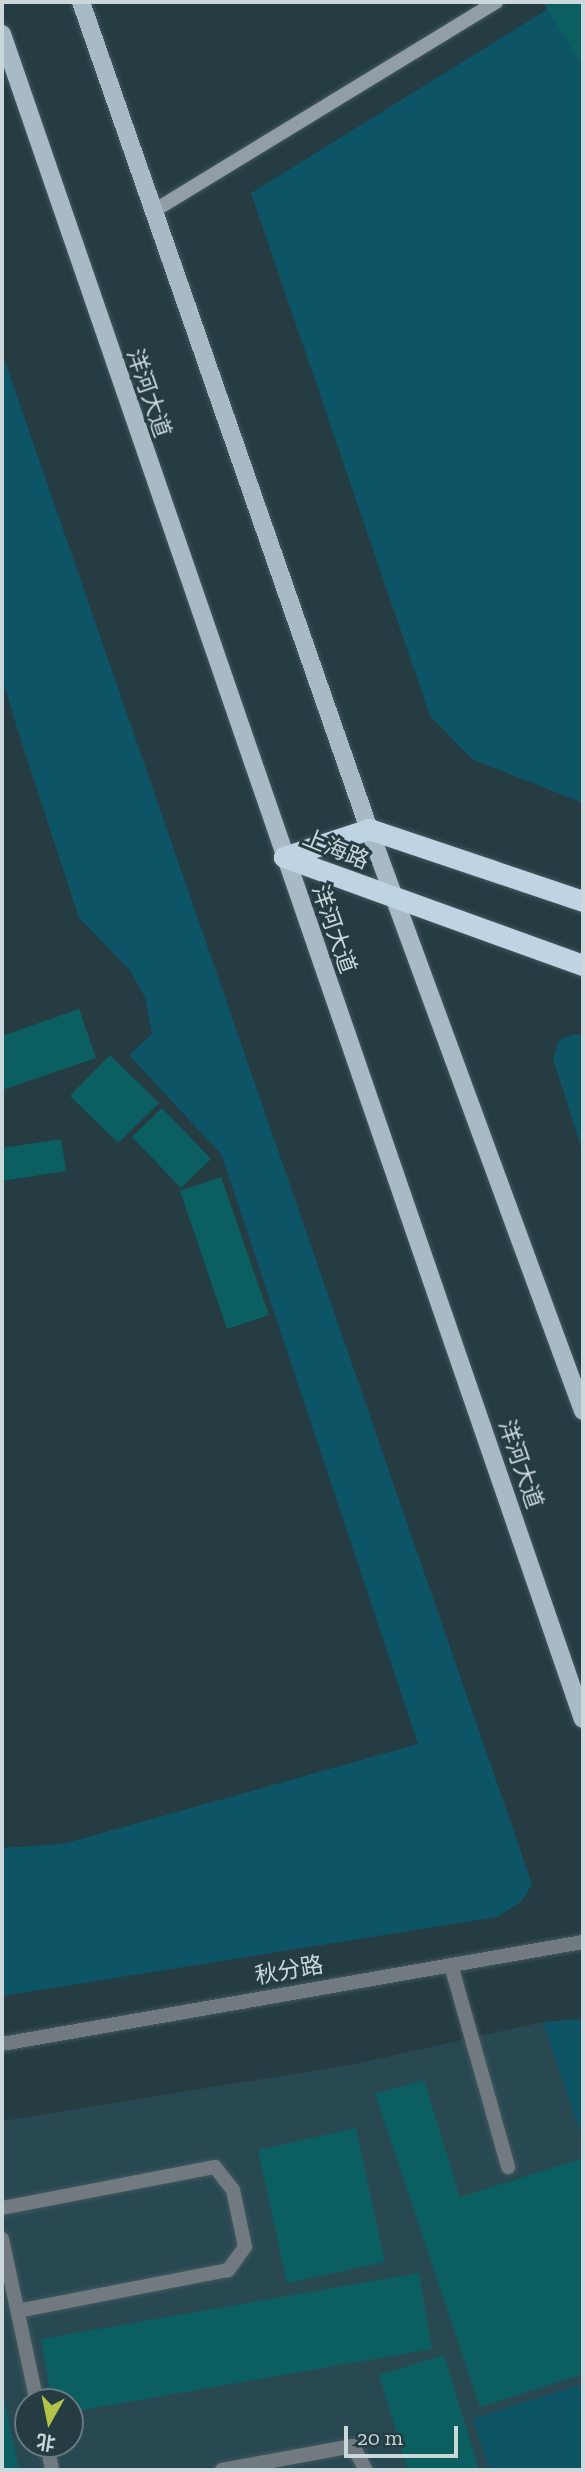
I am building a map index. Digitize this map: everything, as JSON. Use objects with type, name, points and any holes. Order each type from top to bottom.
[{"type":"highway","name":"上海路","points":[[284,857],[369,829],[583,901]]},
{"type":"highway","name":"上海路","points":[[284,857],[396,900],[583,965]]},
{"type":"main road","points":[[81,2],[369,829],[583,1412]]},
{"type":"main road","name":"洋河大道","points":[[2,34],[583,1719]]},
{"type":"street","points":[[152,212],[496,2]]},
{"type":"street","name":"秋分路","points":[[2,2044],[583,1942]]},
{"type":"street","points":[[451,1965],[508,2167]]},
{"type":"street","points":[[2,2208],[215,2167],[233,2190],[245,2247],[228,2270],[18,2311]]},
{"type":"street","points":[[2,2239],[34,2388]]},
{"type":"street","points":[[222,2470],[354,2446],[366,2470]]},
{"type":"shaded area","points":[[559,2],[583,2],[583,803],[472,759],[430,716],[251,193]]},
{"type":"shaded area","points":[[2,353],[532,1884],[522,1901],[497,1917],[2,1996],[2,1848],[63,1844],[418,1744],[221,1154],[129,1055],[152,1034],[145,997],[129,969],[79,918],[18,731],[2,677]]},
{"type":"shaded area","points":[[575,1034],[583,1036],[583,1154],[553,1058],[559,1040]]},
{"type":"shaded area","points":[[580,2019],[583,2028],[583,2141],[543,2022]]},
{"type":"shaded area","points":[[543,2022],[583,2141],[583,2384],[474,2419],[490,2470],[2,2470],[2,2121],[355,2064]]},
{"type":"shaded area","points":[[583,2384],[583,2470],[490,2470],[473,2419]]},
{"type":"building","points":[[543,2],[583,2],[583,67]]},
{"type":"building","points":[[79,1009],[96,1058],[2,1090],[2,1036]]},
{"type":"building","points":[[110,1055],[159,1103],[118,1143],[70,1096]]},
{"type":"building","points":[[162,1108],[211,1159],[181,1188],[132,1137]]},
{"type":"building","points":[[61,1139],[66,1171],[2,1181],[2,1148]]},
{"type":"building","points":[[221,1177],[269,1315],[227,1329],[180,1191]]},
{"type":"building","points":[[424,2080],[460,2197],[583,2158],[583,2374],[480,2407],[375,2094]]},
{"type":"building","points":[[356,2128],[385,2262],[287,2283],[258,2150]]},
{"type":"building","points":[[419,2273],[432,2349],[84,2410],[84,2388],[50,2388],[41,2339]]},
{"type":"building","points":[[444,2355],[479,2470],[408,2470],[379,2375]]},
{"type":"building","points":[[3,2394],[14,2458],[16,2458],[19,2470],[2,2470]]}]
